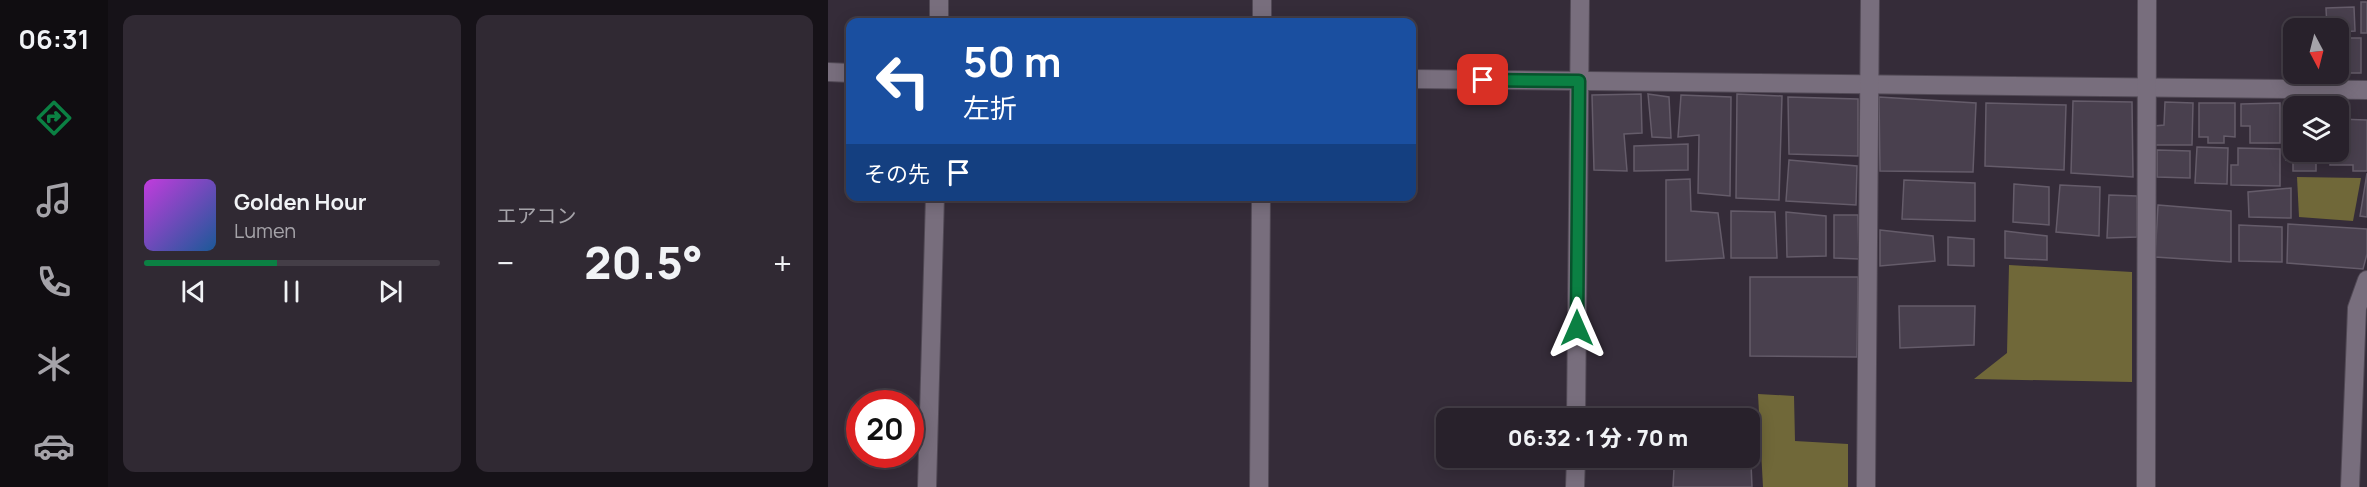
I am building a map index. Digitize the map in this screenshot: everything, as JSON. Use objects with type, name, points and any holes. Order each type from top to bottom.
[{"type":"street","points":[[939,0],[939,18]]},
{"type":"street","points":[[1262,0],[1262,18]]},
{"type":"street","points":[[1576,408],[1580,0]]},
{"type":"street","points":[[1866,487],[1870,0]]},
{"type":"street","points":[[2146,0],[2146,487]]},
{"type":"street","points":[[828,72],[846,73]]},
{"type":"street","points":[[1416,79],[2367,90]]},
{"type":"street","points":[[927,487],[935,201]]},
{"type":"street","points":[[1259,487],[1261,201]]},
{"type":"street","points":[[2350,487],[2357,308],[2367,280]]},
{"type":"street","points":[[1575,487],[1576,468]]},
{"type":"shaded area","points":[[2297,177],[2361,178],[2353,221],[2299,217]]},
{"type":"shaded area","points":[[2009,265],[2132,272],[2132,382],[1974,379],[2007,353]]},
{"type":"shaded area","points":[[1758,394],[1794,396],[1795,441],[1848,444],[1848,487],[1763,487]]},
{"type":"building","points":[[2361,2],[2367,2],[2367,33],[2361,33]]},
{"type":"building","points":[[2354,7],[2355,31],[2349,31],[2349,18],[2326,18],[2326,8]]},
{"type":"building","points":[[2349,38],[2361,38],[2361,73],[2349,73]]},
{"type":"building","points":[[1641,94],[1642,133],[1624,134],[1627,171],[1594,170],[1592,95]]},
{"type":"building","points":[[1648,94],[1669,97],[1671,138],[1652,137]]},
{"type":"building","points":[[1737,94],[1782,96],[1779,200],[1736,198]]},
{"type":"building","points":[[1681,95],[1731,97],[1730,196],[1698,193],[1699,135],[1678,137]]},
{"type":"building","points":[[1788,97],[1858,99],[1858,156],[1789,154]]},
{"type":"building","points":[[1879,97],[1976,103],[1973,172],[1880,171]]},
{"type":"building","points":[[2073,101],[2132,102],[2133,177],[2071,173]]},
{"type":"building","points":[[2165,102],[2193,103],[2192,145],[2153,145],[2154,126],[2164,125]]},
{"type":"building","points":[[1986,103],[2066,105],[2064,170],[1985,166]]},
{"type":"building","points":[[2199,103],[2235,103],[2235,137],[2224,136],[2224,143],[2208,143],[2208,137],[2199,137]]},
{"type":"building","points":[[2280,103],[2280,143],[2250,143],[2250,126],[2241,126],[2241,104]]},
{"type":"building","points":[[2349,119],[2367,120],[2367,171],[2353,171],[2353,165],[2330,165],[2330,162],[2349,162]]},
{"type":"building","points":[[1688,144],[1688,170],[1634,171],[1634,146]]},
{"type":"building","points":[[2197,147],[2228,148],[2227,184],[2195,183]]},
{"type":"building","points":[[2238,148],[2280,149],[2280,186],[2231,185],[2231,165],[2238,165]]},
{"type":"building","points":[[2157,150],[2190,151],[2190,178],[2157,177]]},
{"type":"building","points":[[1789,160],[1857,166],[1856,205],[1786,201]]},
{"type":"building","points":[[2293,162],[2316,162],[2316,171],[2293,171]]},
{"type":"building","points":[[2367,173],[2367,217],[2360,216]]},
{"type":"building","points":[[1690,179],[1691,211],[1718,213],[1724,258],[1666,261],[1666,180]]},
{"type":"building","points":[[1904,180],[1975,183],[1975,221],[1902,219]]},
{"type":"building","points":[[2014,184],[2049,187],[2049,225],[2013,222]]},
{"type":"building","points":[[2060,185],[2100,187],[2099,236],[2056,232]]},
{"type":"building","points":[[2291,188],[2291,218],[2249,217],[2248,192]]},
{"type":"building","points":[[2109,195],[2137,196],[2137,237],[2107,238]]},
{"type":"building","points":[[2158,205],[2231,211],[2231,262],[2155,257]]},
{"type":"building","points":[[1731,211],[1775,212],[1777,258],[1731,258]]},
{"type":"building","points":[[1786,212],[1826,216],[1826,256],[1787,257]]},
{"type":"building","points":[[1834,215],[1858,215],[1859,259],[1834,258]]},
{"type":"building","points":[[2288,224],[2367,229],[2367,254],[2363,269],[2287,263]]},
{"type":"building","points":[[2239,225],[2282,227],[2282,262],[2239,261]]},
{"type":"building","points":[[1880,230],[1933,236],[1935,261],[1880,266]]},
{"type":"building","points":[[2005,231],[2047,236],[2047,260],[2005,258]]},
{"type":"building","points":[[1948,237],[1974,239],[1974,266],[1948,265]]},
{"type":"building","points":[[1750,277],[1858,277],[1857,357],[1750,356]]},
{"type":"building","points":[[1899,306],[1975,306],[1974,345],[1900,348]]},
{"type":"building","points":[[1751,468],[1752,487],[1673,487],[1674,469]]},
{"type":"route","points":[[1483,80],[1579,81],[1577,328]]}]
